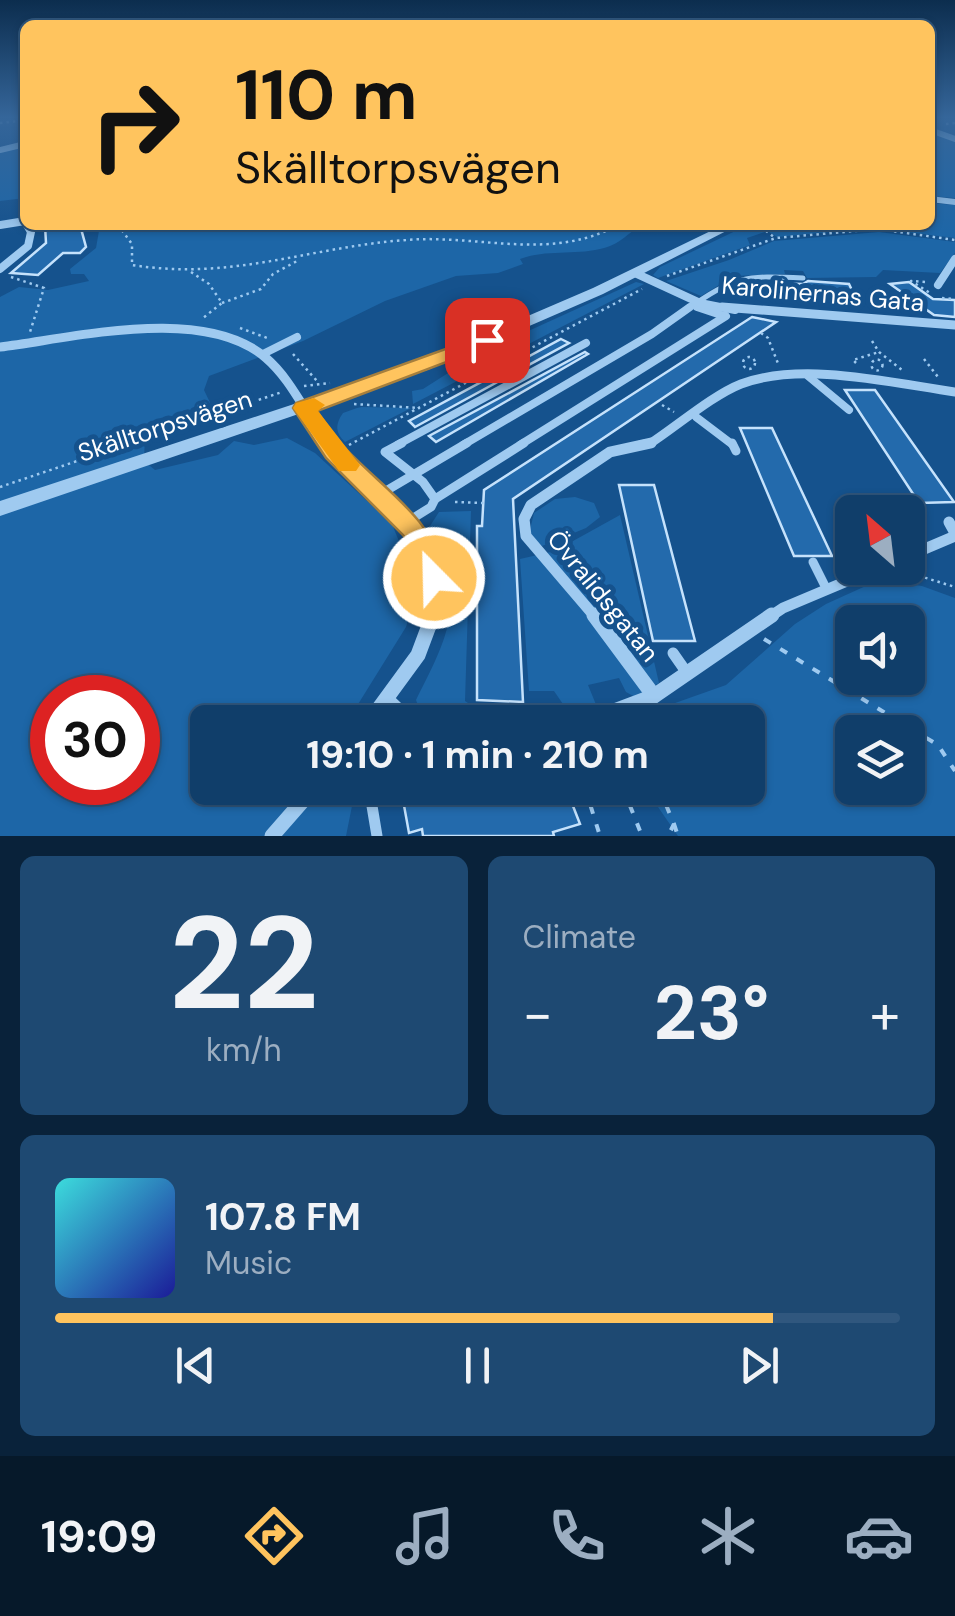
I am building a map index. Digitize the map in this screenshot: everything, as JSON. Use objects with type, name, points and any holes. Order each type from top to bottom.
[{"type":"street","points":[[0,271],[26,250],[30,239],[27,230]]},
{"type":"street","name":"Skälltorpsvägen","points":[[0,509],[446,357],[722,230]]},
{"type":"street","points":[[938,285],[955,259]]},
{"type":"street","name":"Karolinernas Gata","points":[[635,273],[698,305],[955,325]]},
{"type":"street","points":[[0,347],[178,331],[227,337],[263,354],[334,452],[407,522],[426,549],[436,601],[418,662],[384,705]]},
{"type":"street","name":"Övralidsgatan","points":[[654,696],[570,582],[526,536],[524,520],[532,505],[610,452],[651,442],[696,417],[740,384],[786,375],[848,377],[951,391]]},
{"type":"street","points":[[925,547],[953,531]]},
{"type":"street","points":[[630,705],[654,696],[783,608],[835,585]]},
{"type":"street","points":[[388,701],[392,705]]},
{"type":"street","points":[[272,836],[299,805]]},
{"type":"lane","points":[[379,495],[698,305],[723,284],[762,274],[802,278]]},
{"type":"lane","points":[[698,305],[726,316]]},
{"type":"lane","points":[[407,522],[431,507],[434,498],[736,310]]},
{"type":"lane","points":[[263,354],[297,337]]},
{"type":"lane","points":[[434,498],[385,452],[586,343]]},
{"type":"lane","points":[[808,376],[849,410]]},
{"type":"lane","points":[[696,417],[731,442],[736,451]]},
{"type":"lane","points":[[813,562],[826,588]]},
{"type":"lane","points":[[673,653],[687,674]]},
{"type":"lane","points":[[371,805],[376,836]]},
{"type":"path","points":[[122,230],[132,244],[132,265],[190,270],[299,258],[383,240],[550,244],[587,238],[606,230]]},
{"type":"path","points":[[767,230],[776,238]]},
{"type":"path","points":[[334,452],[654,282],[776,238],[867,230]]},
{"type":"path","points":[[885,230],[955,240]]},
{"type":"path","points":[[198,322],[222,304],[261,289],[273,274],[299,258]]},
{"type":"path","points":[[190,270],[191,275],[209,284],[222,304]]},
{"type":"path","points":[[0,271],[44,288],[28,336]]},
{"type":"path","points":[[760,333],[768,338],[786,375]]},
{"type":"path","points":[[872,341],[878,352],[918,384]]},
{"type":"path","points":[[848,377],[856,362],[853,360],[878,352]]},
{"type":"path","points":[[876,362],[884,356]]},
{"type":"path","points":[[924,358],[951,391]]},
{"type":"path","points":[[434,498],[484,502]]},
{"type":"path","points":[[925,578],[955,587]]},
{"type":"path","points":[[750,630],[938,744],[955,771]]},
{"type":"path","points":[[590,805],[600,836]]},
{"type":"path","points":[[630,805],[642,836]]},
{"type":"path","points":[[666,805],[678,836]]},
{"type":"path","points":[[668,836],[674,824]]},
{"type":"shaded area","points":[[0,157],[20,157],[20,199],[0,201]]},
{"type":"shaded area","points":[[935,157],[955,157],[955,198],[935,196]]},
{"type":"shaded area","points":[[935,203],[955,205],[955,238],[889,230],[935,230]]},
{"type":"shaded area","points":[[99,230],[635,230],[610,246],[531,256],[520,259],[523,264],[498,273],[456,276],[385,301],[303,341],[209,376],[204,390],[214,411],[145,434],[144,461],[155,470],[218,455],[234,441],[254,445],[287,438],[315,453],[392,524],[418,588],[406,627],[358,705],[190,705],[190,805],[351,805],[346,836],[0,836],[0,297],[19,287],[48,290],[89,281],[84,274],[71,274],[70,269],[96,248]]},
{"type":"shaded area","points":[[738,230],[765,230],[747,238],[750,245],[658,278],[653,275],[660,267]]},
{"type":"shaded area","points":[[770,230],[852,230],[777,237]]},
{"type":"shaded area","points":[[879,232],[955,242],[955,253],[940,273],[883,270],[876,277],[807,278],[803,271],[784,270],[785,274],[734,276],[701,296],[666,281],[774,241]]},
{"type":"shaded area","points":[[636,282],[644,284],[413,404],[412,391],[423,389],[478,354]]},
{"type":"shaded area","points":[[362,407],[411,408],[345,442],[338,432],[339,421],[343,413]]},
{"type":"shaded area","points":[[575,497],[594,503],[600,517],[586,528],[542,546],[529,534],[534,513],[555,499]]},
{"type":"shaded area","points":[[471,511],[465,701],[471,705],[418,705],[416,700],[439,653],[450,614],[447,576],[430,526],[439,512]]},
{"type":"shaded area","points":[[620,515],[659,683],[635,697],[626,692],[619,678],[588,685],[596,705],[564,705],[554,691],[529,691],[520,559],[555,551]]},
{"type":"shaded area","points":[[868,585],[922,586],[955,598],[955,836],[678,836],[658,805],[765,805],[765,705],[669,705],[726,685],[795,624],[826,604]]},
{"type":"building","points":[[45,230],[81,230],[86,247],[80,253],[63,253],[38,275],[11,273],[46,243]]},
{"type":"building","points":[[909,282],[933,299],[955,300],[955,317],[934,315],[890,284]]},
{"type":"building","points":[[769,283],[849,284],[856,299],[772,293]]},
{"type":"building","points":[[752,317],[776,322],[513,499],[523,702],[477,700],[477,526],[482,526],[484,490]]},
{"type":"building","points":[[561,339],[569,343],[415,427],[409,421]]},
{"type":"building","points":[[585,352],[588,354],[436,442],[429,436]]},
{"type":"building","points":[[845,390],[875,390],[954,502],[925,503],[925,495],[914,495]]},
{"type":"building","points":[[740,428],[772,428],[832,556],[794,556]]},
{"type":"building","points":[[619,485],[654,485],[695,641],[653,641]]},
{"type":"building","points":[[404,805],[573,805],[580,824],[553,832],[554,836],[423,836],[422,829],[409,833]]},
{"type":"slow traffic","points":[[314,405],[304,408],[334,452],[348,465]]},
{"type":"route","points":[[434,578],[426,549],[412,528],[334,452],[304,408],[487,340]]}]
